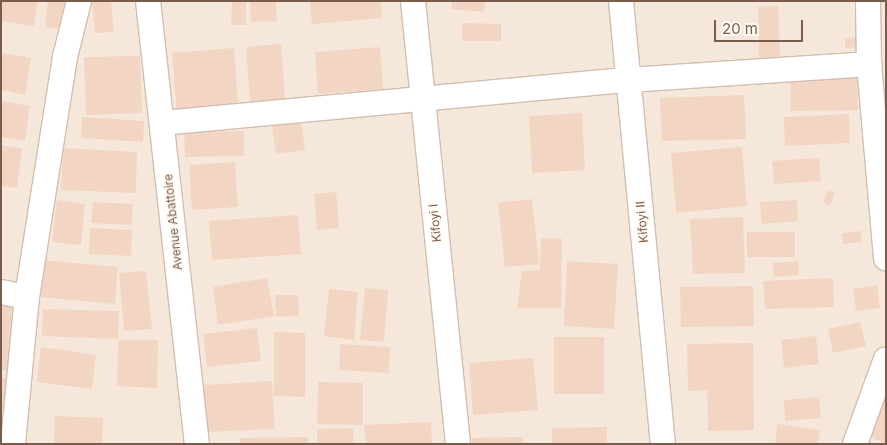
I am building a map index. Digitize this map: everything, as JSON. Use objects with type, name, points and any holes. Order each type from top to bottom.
[{"type":"street","points":[[14,444],[27,297],[65,57],[79,1]]},
{"type":"street","name":"Avenue Abattoire","points":[[148,1],[197,444]]},
{"type":"street","name":"Kifoyi I","points":[[413,1],[458,444]]},
{"type":"street","name":"Kifoyi II","points":[[621,1],[663,444]]},
{"type":"street","points":[[868,1],[869,64],[886,258]]},
{"type":"street","points":[[162,123],[423,101],[629,80],[869,64]]},
{"type":"street","points":[[1,292],[27,297]]},
{"type":"street","points":[[855,444],[886,359]]},
{"type":"shaded area","points":[[1,1],[886,1],[886,444],[1,444]]},
{"type":"building","points":[[1,1],[38,1],[34,26],[1,21]]},
{"type":"building","points":[[48,1],[67,1],[64,29],[45,27]]},
{"type":"building","points":[[111,1],[114,32],[95,33],[92,2]]},
{"type":"building","points":[[232,1],[246,1],[246,25],[231,25]]},
{"type":"building","points":[[250,1],[276,1],[277,21],[251,22]]},
{"type":"building","points":[[310,1],[381,1],[382,18],[312,24]]},
{"type":"building","points":[[452,1],[485,1],[484,12],[451,9]]},
{"type":"building","points":[[778,6],[780,57],[759,58],[758,7]]},
{"type":"building","points":[[462,23],[501,24],[501,41],[462,41]]},
{"type":"building","points":[[860,37],[860,47],[845,48],[845,38]]},
{"type":"building","points":[[281,44],[286,109],[251,111],[246,47]]},
{"type":"building","points":[[380,47],[383,89],[318,94],[315,52]]},
{"type":"building","points":[[234,48],[239,113],[177,117],[172,53]]},
{"type":"building","points":[[1,53],[31,58],[25,95],[1,90]]},
{"type":"building","points":[[140,56],[142,113],[86,115],[84,57]]},
{"type":"building","points":[[857,78],[858,110],[791,111],[790,79]]},
{"type":"building","points":[[744,95],[746,139],[662,141],[660,98]]},
{"type":"building","points":[[1,101],[30,106],[25,141],[1,137]]},
{"type":"building","points":[[582,113],[585,170],[532,173],[529,116]]},
{"type":"building","points":[[849,114],[850,143],[785,146],[784,117]]},
{"type":"building","points":[[82,117],[144,121],[143,142],[81,138]]},
{"type":"building","points":[[301,122],[305,150],[276,154],[272,126]]},
{"type":"building","points":[[244,131],[244,156],[185,157],[184,132]]},
{"type":"building","points":[[1,145],[22,149],[17,188],[1,186]]},
{"type":"building","points":[[742,147],[747,206],[676,213],[671,153]]},
{"type":"building","points":[[63,148],[137,152],[136,193],[61,190]]},
{"type":"building","points":[[819,158],[821,181],[774,184],[772,161]]},
{"type":"building","points":[[235,162],[238,207],[192,210],[189,165]]},
{"type":"building","points":[[828,190],[835,193],[830,206],[823,203]]},
{"type":"building","points":[[336,192],[339,228],[317,230],[314,194]]},
{"type":"building","points":[[532,199],[539,264],[505,267],[498,203]]},
{"type":"building","points":[[57,200],[85,204],[81,245],[52,242]]},
{"type":"building","points":[[797,200],[798,221],[762,224],[760,202]]},
{"type":"building","points":[[93,202],[133,204],[132,225],[91,223]]},
{"type":"building","points":[[298,215],[301,254],[212,260],[209,221]]},
{"type":"building","points":[[743,217],[745,273],[693,274],[690,219]]},
{"type":"building","points":[[90,228],[132,230],[131,256],[89,254]]},
{"type":"building","points":[[861,231],[862,242],[843,244],[842,233]]},
{"type":"building","points":[[747,232],[795,232],[795,257],[747,257]]},
{"type":"building","points":[[541,238],[562,239],[561,308],[517,308],[522,271],[540,270]]},
{"type":"building","points":[[42,260],[118,267],[115,304],[39,297]]},
{"type":"building","points":[[567,261],[618,264],[614,329],[564,326]]},
{"type":"building","points":[[798,261],[799,275],[774,277],[773,263]]},
{"type":"building","points":[[146,271],[152,329],[124,331],[119,273]]},
{"type":"building","points":[[267,278],[274,316],[218,325],[213,287]]},
{"type":"building","points":[[833,278],[834,307],[765,309],[763,281]]},
{"type":"building","points":[[877,285],[880,308],[856,311],[853,289]]},
{"type":"building","points":[[753,286],[754,326],[681,327],[680,287]]},
{"type":"building","points":[[365,288],[388,290],[384,342],[360,340]]},
{"type":"building","points":[[329,289],[358,292],[354,340],[324,336]]},
{"type":"building","points":[[275,295],[298,295],[299,316],[276,317]]},
{"type":"building","points":[[1,301],[19,303],[11,371],[1,370]]},
{"type":"building","points":[[43,309],[119,311],[118,339],[42,336]]},
{"type":"building","points":[[860,322],[866,346],[833,353],[828,329]]},
{"type":"building","points":[[257,328],[261,361],[207,367],[203,334]]},
{"type":"building","points":[[274,332],[305,333],[305,397],[274,396]]},
{"type":"building","points":[[816,336],[819,364],[784,368],[781,340]]},
{"type":"building","points":[[554,337],[604,337],[604,394],[554,394]]},
{"type":"building","points":[[118,340],[158,340],[157,388],[117,386]]},
{"type":"building","points":[[753,343],[754,430],[708,431],[707,390],[688,391],[687,344]]},
{"type":"building","points":[[340,344],[390,347],[389,373],[339,370]]},
{"type":"building","points":[[41,347],[96,355],[92,389],[37,382]]},
{"type":"building","points":[[533,358],[538,410],[473,415],[469,363]]},
{"type":"building","points":[[1,377],[13,379],[9,412],[1,411]]},
{"type":"building","points":[[272,381],[275,429],[205,432],[203,385]]},
{"type":"building","points":[[318,382],[363,383],[363,425],[317,424]]},
{"type":"building","points":[[886,391],[886,444],[864,433]]},
{"type":"building","points":[[819,397],[821,418],[785,421],[784,400]]},
{"type":"building","points":[[55,416],[103,418],[102,444],[54,444]]},
{"type":"building","points":[[431,422],[432,444],[366,444],[364,425]]},
{"type":"building","points":[[777,424],[820,430],[818,444],[775,444]]},
{"type":"building","points":[[607,427],[607,444],[552,444],[552,428]]},
{"type":"building","points":[[353,428],[353,444],[317,444],[317,429]]},
{"type":"building","points":[[308,437],[308,444],[240,444],[240,438]]},
{"type":"building","points":[[523,437],[523,444],[472,444],[472,438]]}]
